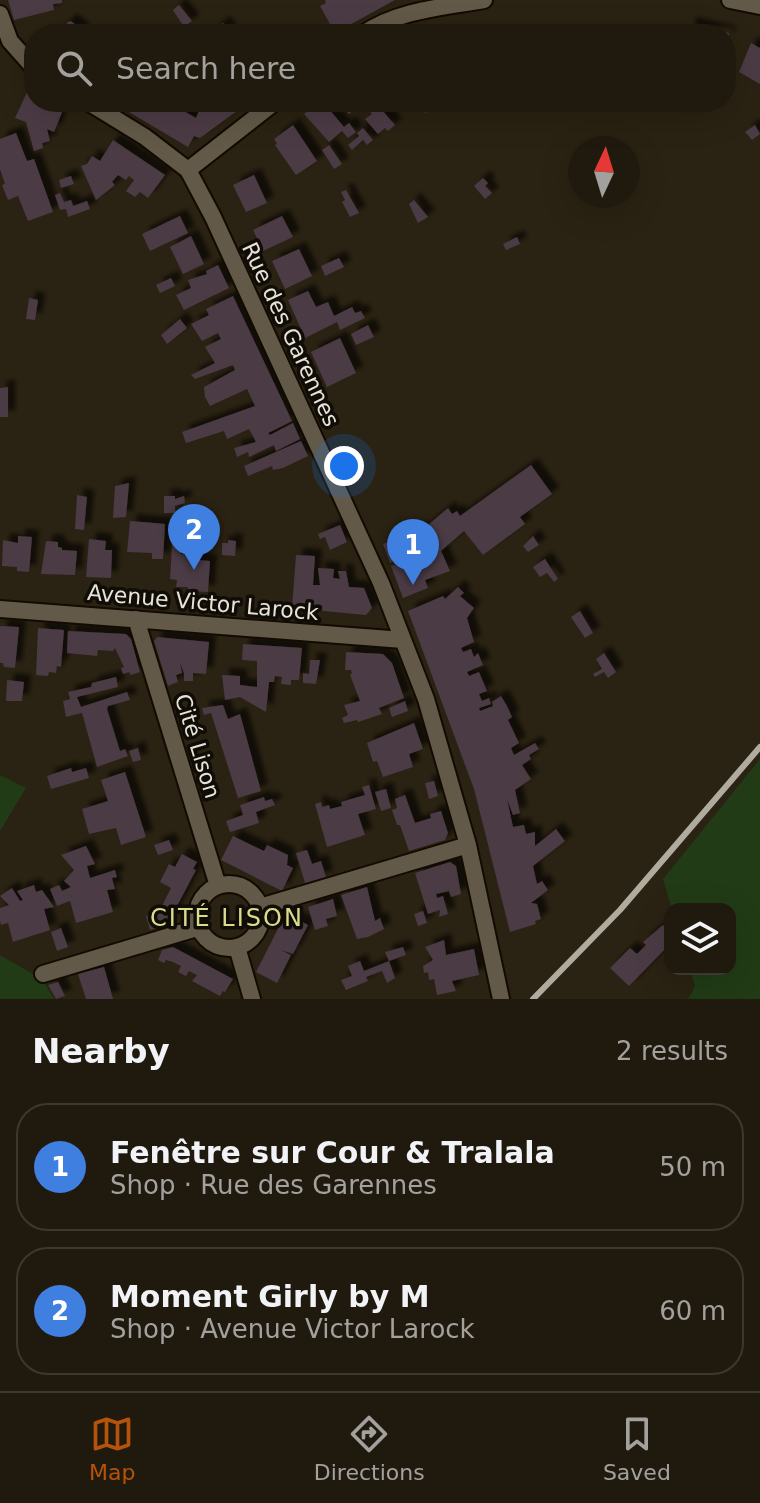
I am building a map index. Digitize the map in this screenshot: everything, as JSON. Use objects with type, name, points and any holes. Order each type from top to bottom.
[{"type":"street","points":[[382,24],[413,12],[484,0]]},
{"type":"street","points":[[730,0],[760,6]]},
{"type":"street","points":[[0,14],[10,41],[24,57]]},
{"type":"street","name":"Rue des Garennes","points":[[104,112],[145,137],[188,170],[213,217],[369,557],[426,699],[468,845],[501,999]]},
{"type":"street","points":[[188,170],[262,112]]},
{"type":"street","name":"Avenue Victor Larock","points":[[0,609],[403,640]]},
{"type":"street","name":"Cité Lison","points":[[136,619],[218,886]]},
{"type":"street","points":[[260,907],[468,845]]},
{"type":"street","points":[[239,885],[256,898],[260,907],[262,916],[257,932],[252,939],[237,947],[228,948],[211,942],[200,927],[200,903],[218,886],[239,885]]},
{"type":"street","points":[[43,974],[200,927]]},
{"type":"street","points":[[237,947],[252,999]]},
{"type":"green space","points":[[760,759],[760,999],[688,999],[695,986],[692,975],[736,975],[736,903],[670,903],[663,879]]},
{"type":"green space","points":[[0,775],[26,788],[0,831]]},
{"type":"green space","points":[[0,955],[43,980],[54,999],[0,999]]},
{"type":"building","points":[[8,0],[62,0],[62,3],[53,4],[54,10],[14,20]]},
{"type":"building","points":[[325,0],[395,0],[351,24],[330,24],[320,6],[326,3]]},
{"type":"building","points":[[179,5],[192,21],[182,24],[173,10]]},
{"type":"building","points":[[751,43],[760,48],[760,84],[739,72]]},
{"type":"building","points":[[24,99],[24,112],[62,112],[54,132],[47,129],[50,141],[42,143],[43,148],[34,151],[26,122],[15,118]]},
{"type":"building","points":[[129,112],[186,112],[196,118],[198,112],[235,112],[200,138],[194,136],[188,147]]},
{"type":"building","points":[[331,112],[344,127],[349,123],[356,132],[348,138],[342,131],[329,142],[304,114]]},
{"type":"building","points":[[370,112],[384,112],[395,125],[378,134],[365,119],[372,114]]},
{"type":"building","points":[[293,125],[317,161],[296,175],[274,139]]},
{"type":"building","points":[[755,125],[760,134],[752,140],[745,132]]},
{"type":"building","points":[[363,128],[373,140],[367,145],[363,140],[352,150],[348,145]]},
{"type":"building","points":[[16,133],[27,161],[34,159],[53,212],[28,221],[18,196],[8,200],[2,185],[5,184],[0,169],[0,139]]},
{"type":"building","points":[[113,140],[165,175],[148,198],[140,192],[135,197],[126,191],[134,180],[118,175],[112,182],[115,185],[96,200],[81,166],[87,164],[92,156],[100,161]]},
{"type":"building","points":[[329,145],[342,164],[334,169],[322,150]]},
{"type":"building","points":[[254,175],[267,203],[246,212],[233,185]]},
{"type":"building","points":[[71,176],[74,184],[61,188],[59,180]]},
{"type":"building","points":[[483,178],[488,183],[485,186],[492,193],[485,199],[474,186]]},
{"type":"building","points":[[346,190],[359,213],[350,217],[342,202],[345,200],[341,192]]},
{"type":"building","points":[[60,193],[64,202],[71,200],[73,206],[87,201],[90,209],[68,217],[66,209],[60,210],[55,195]]},
{"type":"building","points":[[414,200],[428,217],[418,223],[409,204]]},
{"type":"building","points":[[180,216],[188,233],[150,251],[142,234]]},
{"type":"building","points":[[282,216],[293,237],[263,251],[253,230]]},
{"type":"building","points":[[191,236],[204,264],[183,274],[170,247]]},
{"type":"building","points":[[517,237],[520,244],[506,250],[503,244]]},
{"type":"building","points":[[299,249],[312,276],[285,289],[272,261]]},
{"type":"building","points":[[339,258],[344,267],[325,276],[321,266]]},
{"type":"building","points":[[218,265],[229,288],[184,310],[176,295],[191,288],[188,280],[207,274],[206,271]]},
{"type":"building","points":[[171,278],[175,286],[160,293],[156,285]]},
{"type":"building","points":[[308,291],[316,307],[328,302],[334,316],[352,307],[355,313],[361,311],[365,318],[340,330],[337,322],[305,338],[288,300]]},
{"type":"building","points":[[233,296],[292,421],[268,433],[270,435],[293,423],[300,439],[276,451],[274,445],[249,457],[248,452],[237,457],[234,448],[256,442],[249,429],[227,439],[224,431],[186,443],[182,432],[255,406],[247,389],[210,406],[205,397],[204,387],[235,370],[233,365],[195,379],[191,375],[215,363],[205,347],[221,339],[218,333],[202,341],[191,324],[209,315],[206,309]]},
{"type":"building","points":[[29,298],[38,300],[35,320],[26,319]]},
{"type":"building","points":[[180,319],[187,328],[167,344],[161,335]]},
{"type":"building","points":[[368,325],[374,337],[356,345],[351,334]]},
{"type":"building","points":[[340,338],[356,373],[327,387],[311,352]]},
{"type":"building","points":[[8,387],[8,417],[0,417],[0,388]]},
{"type":"building","points":[[301,441],[308,456],[283,468],[273,470],[272,466],[248,476],[244,466]]},
{"type":"building","points":[[531,465],[552,494],[520,517],[525,524],[483,555],[464,531],[441,551],[450,571],[425,580],[428,588],[403,598],[391,566],[417,557],[419,564],[425,562],[434,556],[432,550],[439,548],[432,540],[417,553],[390,563],[383,544],[420,528],[421,531],[448,508],[452,514],[457,511],[460,516]]},
{"type":"building","points":[[129,483],[126,517],[113,518],[115,486]]},
{"type":"building","points":[[77,495],[87,497],[84,530],[75,529]]},
{"type":"building","points":[[164,496],[175,496],[175,499],[184,496],[185,503],[175,506],[175,513],[164,513]]},
{"type":"building","points":[[130,521],[165,524],[163,559],[152,559],[152,553],[127,552]]},
{"type":"building","points":[[340,525],[347,542],[330,550],[325,537],[320,539],[318,534]]},
{"type":"building","points":[[173,530],[183,530],[181,554],[210,561],[208,592],[187,591],[188,587],[176,587],[177,580],[170,579]]},
{"type":"building","points":[[18,536],[32,537],[29,572],[2,566],[3,540],[18,543]]},
{"type":"building","points":[[533,536],[539,545],[528,552],[523,546]]},
{"type":"building","points":[[89,539],[106,541],[105,550],[112,550],[111,578],[86,577]]},
{"type":"building","points":[[228,540],[236,541],[235,556],[222,555],[222,543],[228,543]]},
{"type":"building","points":[[46,541],[58,542],[62,550],[77,551],[75,575],[41,574]]},
{"type":"building","points":[[296,555],[315,556],[313,585],[320,585],[318,568],[334,569],[333,578],[340,579],[338,571],[346,571],[349,587],[364,588],[372,608],[366,615],[292,608]]},
{"type":"building","points":[[545,559],[558,579],[554,582],[547,573],[540,577],[533,567]]},
{"type":"building","points":[[458,587],[464,593],[460,596],[474,608],[467,618],[474,642],[461,648],[463,652],[471,649],[474,657],[478,653],[483,665],[467,672],[469,676],[479,672],[487,691],[479,694],[482,701],[489,698],[491,704],[479,708],[480,711],[493,706],[492,702],[501,696],[512,717],[508,720],[519,743],[511,748],[514,755],[535,743],[539,749],[529,755],[531,759],[522,765],[531,779],[515,790],[520,813],[513,815],[507,799],[513,827],[524,825],[526,834],[535,832],[535,846],[556,829],[565,841],[533,866],[537,884],[542,881],[548,890],[531,903],[537,904],[541,919],[535,921],[536,924],[510,932],[474,789],[408,611],[443,596],[445,599]]},
{"type":"building","points":[[580,611],[593,633],[585,638],[571,617]]},
{"type":"building","points":[[0,626],[19,627],[15,668],[4,667],[0,663]]},
{"type":"building","points":[[38,628],[64,630],[61,667],[57,666],[56,673],[49,672],[48,676],[36,675]]},
{"type":"building","points":[[68,631],[126,634],[131,639],[140,672],[123,674],[121,668],[124,667],[115,648],[113,651],[98,650],[97,656],[67,653]]},
{"type":"building","points":[[157,637],[209,642],[206,674],[193,673],[193,681],[184,681],[180,663],[182,673],[176,675],[178,682],[168,686],[154,641]]},
{"type":"building","points":[[243,644],[302,648],[299,680],[291,680],[291,685],[281,684],[282,677],[275,676],[274,682],[269,682],[266,712],[240,697],[225,700],[222,675],[240,676],[240,685],[257,687],[257,661],[242,660]]},
{"type":"building","points":[[346,652],[383,654],[392,663],[404,698],[379,708],[382,714],[344,723],[342,718],[348,715],[344,705],[360,701],[351,670],[345,670]]},
{"type":"building","points":[[604,653],[616,672],[608,678],[604,672],[595,677],[593,674],[602,669],[596,659]]},
{"type":"building","points":[[310,660],[320,660],[316,684],[303,683],[303,673],[309,674]]},
{"type":"building","points":[[116,677],[118,687],[77,697],[81,707],[127,692],[130,700],[108,706],[107,709],[120,751],[125,749],[128,756],[97,767],[82,713],[66,717],[63,701],[70,699],[68,692]]},
{"type":"building","points":[[7,680],[24,682],[22,701],[6,701]]},
{"type":"building","points":[[405,701],[408,711],[392,717],[389,708]]},
{"type":"building","points":[[223,705],[228,719],[240,714],[261,791],[238,798],[211,713],[204,715],[202,708]]},
{"type":"building","points":[[414,723],[423,749],[409,754],[413,767],[383,777],[377,761],[373,762],[367,743]]},
{"type":"building","points":[[138,748],[141,760],[133,762],[129,751]]},
{"type":"building","points":[[71,768],[72,772],[86,768],[89,778],[51,789],[47,776]]},
{"type":"building","points":[[125,772],[146,837],[121,845],[116,828],[89,834],[82,809],[108,801],[101,780]]},
{"type":"building","points":[[434,781],[438,796],[429,799],[425,783]]},
{"type":"building","points":[[369,785],[376,809],[358,814],[365,835],[327,847],[315,804],[321,802],[322,807],[329,805],[330,809],[342,806],[341,802],[365,795],[362,787]]},
{"type":"building","points":[[386,789],[391,808],[381,811],[375,792]]},
{"type":"building","points":[[405,795],[415,823],[441,811],[448,833],[445,840],[409,851],[392,810],[397,808],[395,799]]},
{"type":"building","points":[[264,797],[265,801],[272,799],[275,805],[256,812],[259,823],[230,832],[226,821],[243,815],[240,805]]},
{"type":"building","points":[[233,836],[264,851],[267,845],[288,855],[287,865],[293,868],[282,891],[221,860]]},
{"type":"building","points":[[169,840],[173,850],[158,855],[154,845]]},
{"type":"building","points":[[86,846],[95,864],[87,866],[90,878],[115,870],[117,877],[112,878],[115,889],[107,890],[113,912],[76,923],[70,901],[57,906],[50,889],[59,885],[62,891],[71,887],[64,881],[74,870],[61,855]]},
{"type":"building","points":[[307,850],[312,864],[321,861],[326,877],[305,883],[296,853]]},
{"type":"building","points":[[182,854],[197,862],[193,869],[196,870],[167,925],[150,930],[146,916],[159,912],[171,888],[160,882],[169,864],[175,867]]},
{"type":"building","points":[[450,862],[456,866],[461,894],[451,897],[449,891],[436,894],[437,898],[443,896],[448,914],[439,917],[440,910],[428,914],[415,873]]},
{"type":"building","points":[[34,885],[36,892],[42,890],[54,907],[44,909],[50,930],[13,942],[8,923],[1,925],[0,908],[9,905],[0,896],[12,888],[20,901],[23,900],[17,891]]},
{"type":"building","points":[[367,887],[375,921],[380,918],[384,929],[357,939],[341,895]]},
{"type":"building","points":[[333,899],[337,916],[326,919],[328,926],[315,930],[308,907]]},
{"type":"building","points":[[423,911],[427,923],[418,926],[414,914]]},
{"type":"building","points":[[286,913],[308,925],[293,954],[281,950],[291,955],[277,983],[256,972]]},
{"type":"building","points":[[664,926],[664,950],[629,986],[610,968],[630,948],[637,954],[646,945],[643,942]]},
{"type":"building","points":[[61,928],[68,947],[57,951],[51,932]]},
{"type":"building","points":[[444,940],[446,955],[474,949],[479,975],[452,981],[456,991],[437,995],[434,979],[429,980],[428,972],[424,973],[423,966],[433,960],[425,947]]},
{"type":"building","points":[[173,947],[233,979],[225,992],[220,996],[192,981],[197,975],[189,971],[186,976],[178,972],[181,966],[158,960],[162,950]]},
{"type":"building","points":[[403,947],[406,955],[389,961],[385,952]]},
{"type":"building","points":[[360,961],[364,971],[389,961],[395,978],[387,983],[382,971],[346,990],[341,980],[352,976],[348,966]]},
{"type":"building","points":[[104,967],[113,999],[86,999],[78,974]]},
{"type":"building","points":[[58,982],[65,996],[56,999],[48,985]]},
{"type":"railway","points":[[533,999],[620,910],[760,747]]},
{"type":"place","name":"Moment Girly by M","points":[[194,570]]},
{"type":"place","name":"Fenêtre sur Cour & Tralala","points":[[413,585]]},
{"type":"district","name":"CITÉ LISON","points":[[227,918]]}]
